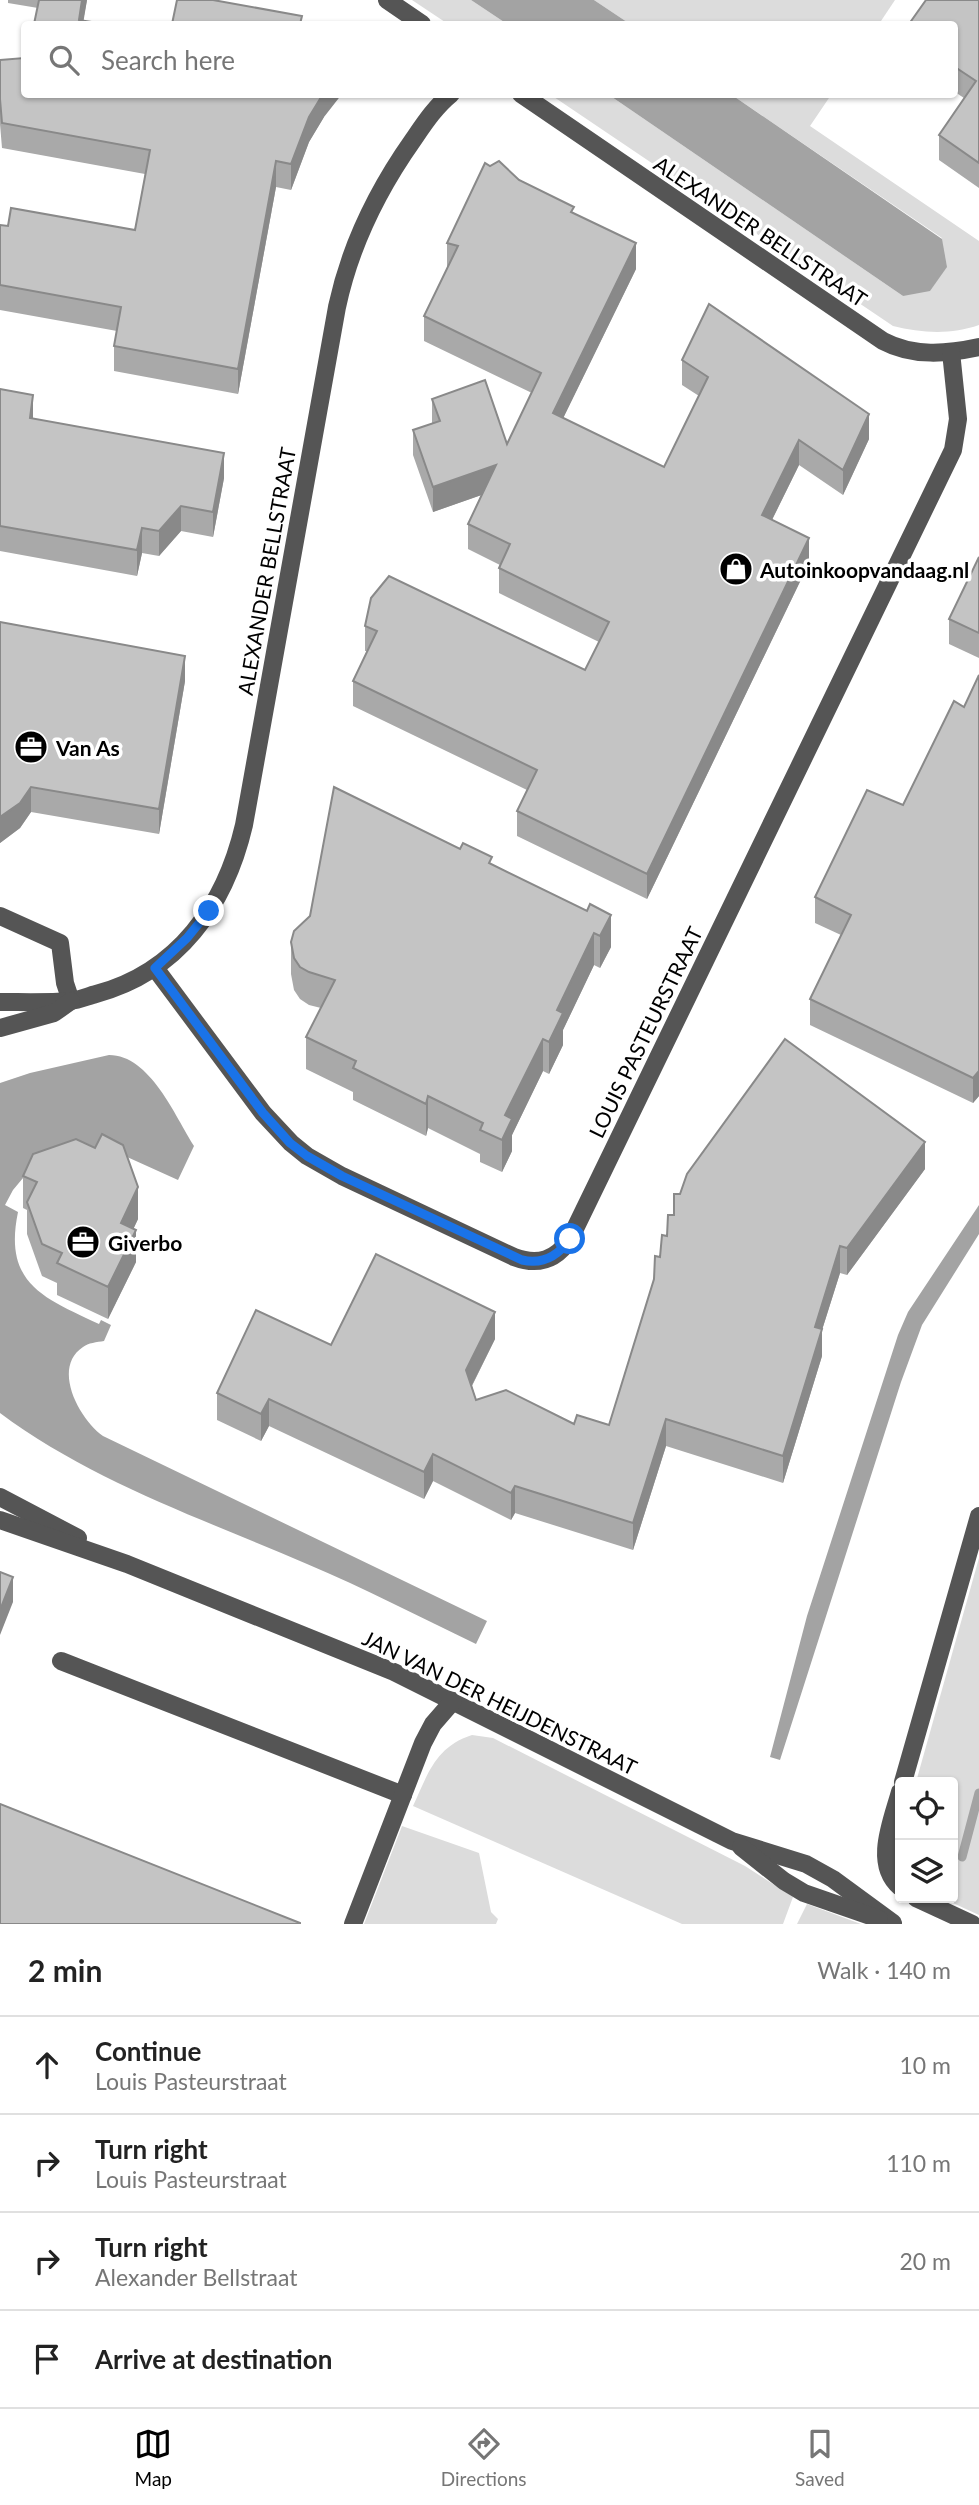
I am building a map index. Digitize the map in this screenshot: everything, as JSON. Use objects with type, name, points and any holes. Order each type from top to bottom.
[{"type":"street","points":[[387,0],[418,21]]},
{"type":"street","name":"ALEXANDER BELLSTRAAT","points":[[0,1002],[72,1001],[122,986],[155,968],[187,938],[223,888],[238,848],[337,307],[349,263],[370,212],[390,174],[446,98]]},
{"type":"street","name":"ALEXANDER BELLSTRAAT","points":[[527,98],[883,341],[899,349],[911,351],[951,352],[979,347]]},
{"type":"street","name":"LOUIS PASTEURSTRAAT","points":[[155,968],[263,1113],[290,1143],[307,1156],[342,1176],[514,1257],[537,1262],[558,1254],[570,1239],[948,460],[955,443],[957,428],[951,352]]},
{"type":"street","points":[[0,916],[60,943],[65,983],[72,1001]]},
{"type":"street","name":"ALEXANDER BELLSTRAAT","points":[[0,1028],[54,1013],[72,1001]]},
{"type":"street","name":"JAN VAN DER HEIJDENSTRAAT","points":[[0,1496],[127,1564]]},
{"type":"street","points":[[904,1777],[979,1516]]},
{"type":"street","name":"JAN VAN DER HEIJDENSTRAAT","points":[[0,1520],[127,1564],[394,1672],[732,1841],[806,1864],[833,1879],[894,1924]]},
{"type":"street","points":[[61,1661],[403,1796]]},
{"type":"street","points":[[353,1924],[429,1731],[453,1701]]},
{"type":"street","points":[[895,1811],[886,1863],[895,1881]]},
{"type":"street","name":"JAN VAN DER HEIJDENSTRAAT","points":[[732,1841],[804,1893],[894,1924]]},
{"type":"street","points":[[927,1903],[972,1924]]},
{"type":"shaded area","points":[[412,0],[471,0],[502,21],[444,21]]},
{"type":"shaded area","points":[[471,0],[594,0],[626,21],[502,21]]},
{"type":"shaded area","points":[[594,0],[895,0],[881,21],[626,21]]},
{"type":"shaded area","points":[[555,98],[613,98],[903,296],[942,238],[736,98],[829,98],[810,126],[979,241],[979,325],[936,332],[893,326]]},
{"type":"shaded area","points":[[613,98],[736,98],[942,239],[947,267],[930,291],[903,296]]},
{"type":"shaded area","points":[[109,1055],[124,1058],[149,1076],[170,1104],[194,1146],[178,1180],[105,1147],[28,1172],[5,1205],[18,1212],[15,1236],[17,1256],[32,1285],[61,1306],[99,1324],[101,1320],[111,1325],[104,1341],[85,1346],[74,1356],[69,1368],[72,1393],[78,1406],[103,1436],[487,1621],[476,1644],[328,1573],[110,1479],[35,1437],[0,1413],[0,1083],[30,1073]]},
{"type":"shaded area","points":[[979,1205],[979,1234],[922,1325],[901,1382],[780,1760],[770,1757],[807,1616],[898,1335],[908,1312]]},
{"type":"shaded area","points":[[979,1558],[979,1915],[953,1903],[958,1903],[958,1777],[917,1777]]},
{"type":"shaded area","points":[[472,1735],[493,1738],[745,1866],[793,1897],[783,1924],[682,1924],[413,1806],[441,1754],[459,1740]]},
{"type":"shaded area","points":[[402,1826],[479,1853],[491,1912],[498,1919],[496,1924],[364,1924]]},
{"type":"shaded area","points":[[807,1904],[861,1924],[797,1924]]},
{"type":"building","points":[[39,0],[82,0],[79,20],[85,21],[35,21]]},
{"type":"building","points":[[177,0],[213,0],[302,16],[301,21],[173,21]]},
{"type":"building","points":[[926,0],[979,0],[979,163],[939,135],[976,81],[958,69],[958,21],[911,21]]},
{"type":"building","points":[[21,58],[21,98],[321,98],[309,117],[291,164],[276,161],[238,369],[114,346],[121,307],[0,285],[0,225],[8,226],[11,208],[135,230],[150,150],[2,123],[0,60]]},
{"type":"building","points":[[499,161],[519,180],[574,207],[571,212],[636,243],[553,413],[664,467],[708,377],[682,360],[709,304],[869,414],[843,470],[799,440],[762,515],[809,538],[647,874],[517,811],[537,770],[353,681],[377,631],[365,626],[371,598],[389,576],[585,670],[609,622],[499,568],[510,544],[468,524],[496,465],[433,487],[413,430],[440,421],[432,399],[485,380],[507,444],[541,373],[424,316],[458,246],[447,243],[485,163],[490,166]]},
{"type":"building","points":[[0,389],[33,395],[30,418],[224,453],[213,512],[181,506],[159,531],[142,528],[137,550],[0,526]]},
{"type":"building","points":[[979,557],[979,633],[949,619]]},
{"type":"building","points":[[0,622],[185,656],[159,809],[31,787],[20,803],[0,817]]},
{"type":"building","points":[[979,675],[979,1071],[973,1078],[810,999],[851,915],[815,897],[867,790],[903,805],[954,701],[964,707]]},
{"type":"building","points":[[334,787],[460,849],[463,843],[492,857],[489,863],[587,911],[590,904],[611,915],[600,936],[594,933],[557,1010],[563,1013],[549,1042],[543,1039],[505,1115],[512,1119],[502,1140],[480,1130],[483,1123],[428,1096],[426,1104],[353,1068],[356,1061],[306,1037],[335,980],[300,967],[294,958],[291,942],[294,931],[310,916]]},
{"type":"building","points":[[785,1039],[925,1142],[847,1248],[840,1246],[815,1327],[822,1329],[783,1456],[666,1419],[633,1523],[515,1486],[511,1493],[433,1454],[424,1472],[269,1399],[261,1414],[217,1393],[256,1310],[331,1345],[376,1254],[495,1312],[466,1370],[476,1400],[506,1390],[574,1424],[577,1415],[609,1425],[654,1279],[655,1256],[660,1257],[662,1235],[667,1236],[668,1215],[674,1215],[674,1194],[680,1194],[687,1174]]},
{"type":"building","points":[[102,1134],[123,1145],[138,1187],[121,1223],[136,1230],[108,1287],[57,1263],[62,1253],[42,1244],[27,1202],[37,1182],[23,1176],[33,1154],[76,1139],[95,1148]]},
{"type":"building","points":[[0,1572],[13,1577],[0,1610]]},
{"type":"building","points":[[0,1804],[300,1923],[300,1924],[0,1924]]},
{"type":"waterway","points":[[962,1857],[979,1793]]},
{"type":"place","name":"Autoinkoopvandaag.nl","points":[[736,569]]},
{"type":"place","name":"Van As","points":[[31,747]]},
{"type":"place","name":"Giverbo","points":[[83,1242]]},
{"type":"route","points":[[209,911],[187,938],[155,968],[263,1113],[290,1143],[342,1176],[522,1260],[537,1262],[551,1258],[564,1248],[570,1239]]}]
